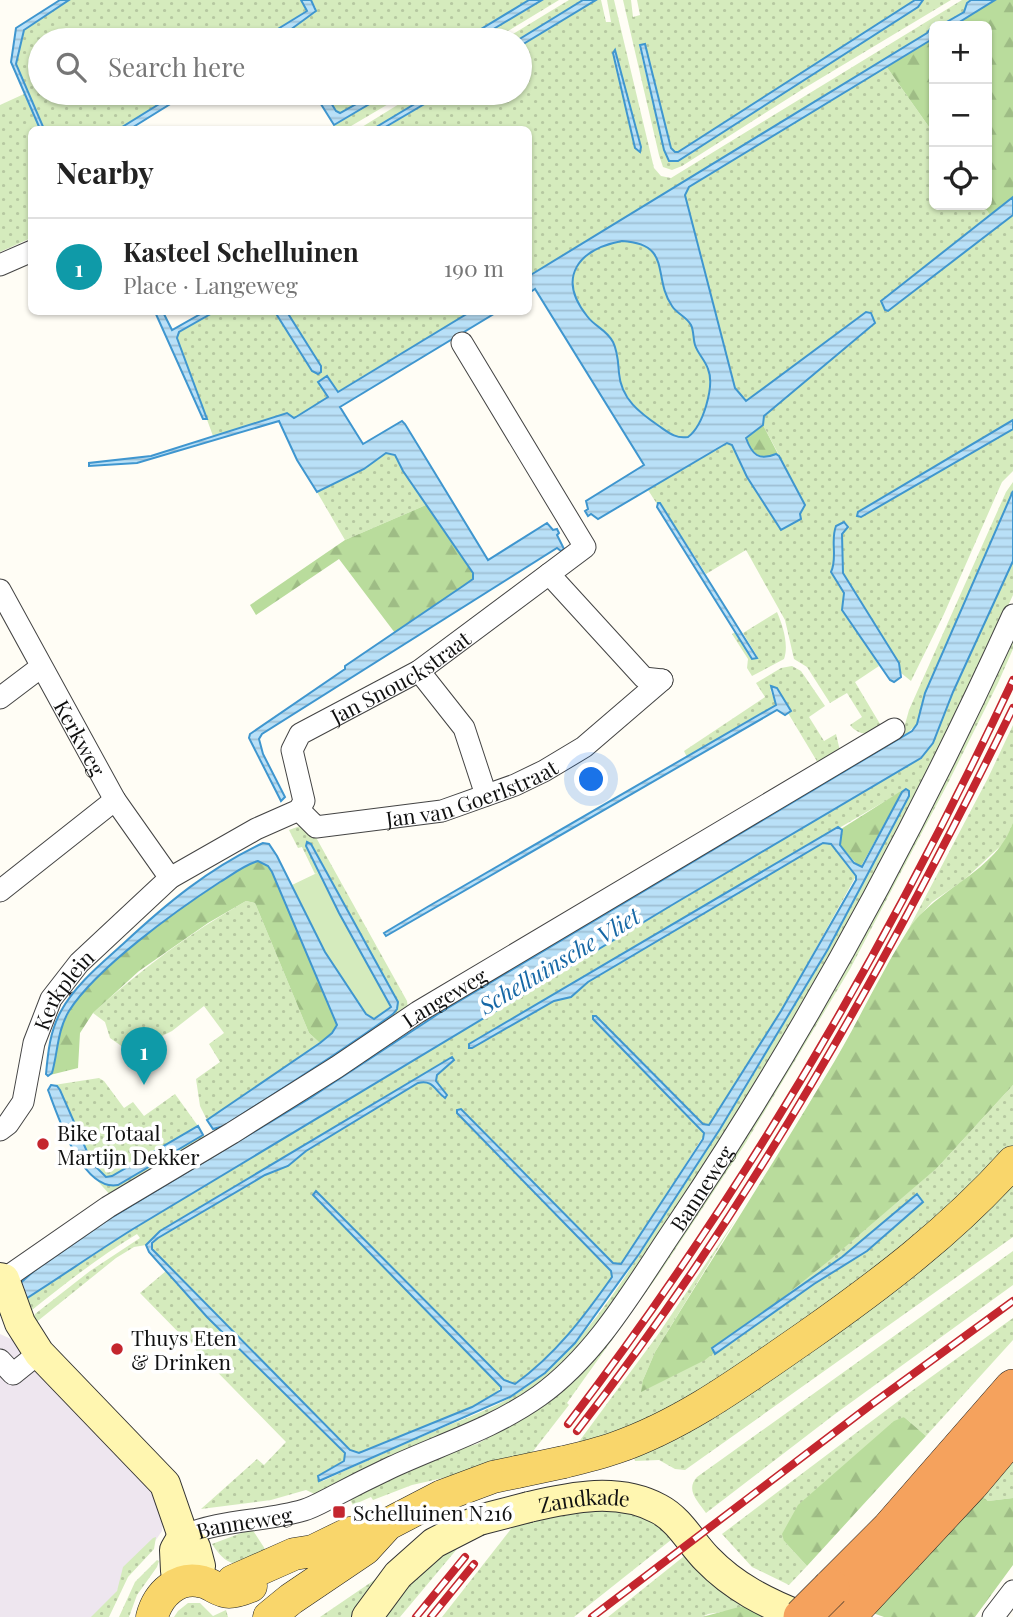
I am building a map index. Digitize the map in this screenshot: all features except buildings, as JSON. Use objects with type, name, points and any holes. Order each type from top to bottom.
[{"type":"highway","points":[[959,1474],[1013,1388]]},
{"type":"highway","points":[[802,1617],[846,1602],[890,1529],[1013,1433]]},
{"type":"main road","points":[[139,1617],[152,1588],[163,1577],[214,1569],[242,1596],[294,1554],[313,1551],[350,1533],[388,1524],[442,1496],[493,1477],[615,1448],[671,1423],[703,1406],[854,1303],[927,1247],[966,1212],[1013,1162]]},
{"type":"main road","points":[[269,1617],[365,1549],[388,1524]]},
{"type":"main road","points":[[152,1617],[164,1594],[184,1574]]},
{"type":"street","points":[[0,265],[28,253]]},
{"type":"street","name":"Jan Snouckstraat","points":[[299,810],[304,801],[292,750],[300,734],[419,671],[585,547],[462,343]]},
{"type":"street","name":"Jan van Goerlstraat","points":[[299,810],[316,827],[442,811],[544,771],[584,747],[662,680],[644,678],[550,574]]},
{"type":"street","name":"Kerkweg","points":[[0,590],[115,800],[170,878]]},
{"type":"street","name":"Banneweg","points":[[183,1536],[206,1526],[305,1510],[393,1467],[509,1416],[540,1395],[584,1356],[725,1153],[810,1010],[922,805],[1013,615]]},
{"type":"street","points":[[0,698],[41,667]]},
{"type":"street","points":[[419,671],[464,727],[486,795]]},
{"type":"street","name":"Langeweg","points":[[6,1288],[108,1207],[256,1118],[418,1012],[894,729]]},
{"type":"street","points":[[0,891],[115,800]]},
{"type":"street","points":[[170,878],[256,829],[299,810]]},
{"type":"street","name":"Kerkplein","points":[[0,1130],[8,1124],[23,1102],[34,1043],[51,999],[79,963],[170,878]]},
{"type":"street","points":[[6,1288],[27,1337],[39,1353],[165,1484],[183,1536],[195,1547],[184,1574]]},
{"type":"street","points":[[0,1360],[13,1374],[39,1353]]},
{"type":"street","name":"Zandkade","points":[[367,1617],[398,1576],[434,1543],[479,1520],[587,1496],[612,1496],[646,1503],[662,1510],[706,1559],[743,1590],[802,1617]]},
{"type":"street","points":[[993,1617],[1013,1591]]},
{"type":"shaded area","points":[[0,1334],[20,1343],[155,1485],[163,1516],[162,1531],[153,1544],[126,1570],[111,1605],[99,1617],[0,1617]]},
{"type":"green space","points":[[69,0],[301,0],[307,10],[279,28],[28,28],[28,92],[16,64],[22,34],[27,26]]},
{"type":"green space","points":[[311,0],[529,0],[483,28],[292,28],[315,13],[316,8]]},
{"type":"green space","points":[[542,0],[559,0],[513,28],[495,28]]},
{"type":"green space","points":[[569,0],[583,0],[532,31],[532,28],[523,28]]},
{"type":"green space","points":[[595,0],[601,0],[606,22],[611,22],[607,0],[614,0],[654,168],[661,176],[671,178],[962,0],[971,0],[964,12],[948,21],[929,21],[927,33],[532,274],[532,126],[389,126],[423,105],[532,105],[532,39]]},
{"type":"green space","points":[[623,0],[631,0],[633,17],[640,15],[637,0],[915,0],[678,152],[671,148],[645,45],[639,46],[664,150],[669,160],[921,4],[923,0],[951,0],[672,170],[663,167],[659,155]]},
{"type":"green space","points":[[995,0],[1013,0],[1013,197],[990,215],[986,210],[992,210],[992,21],[961,21]]},
{"type":"green space","points":[[929,41],[929,127],[886,66]]},
{"type":"green space","points":[[886,66],[929,127],[929,210],[986,210],[990,215],[904,282],[885,310],[1013,215],[1013,420],[859,512],[859,518],[1013,429],[1013,471],[1002,482],[944,614],[911,681],[901,673],[899,663],[843,573],[843,530],[834,532],[836,563],[832,569],[833,573],[879,666],[855,682],[883,729],[865,733],[857,731],[850,725],[862,717],[847,693],[830,703],[807,667],[794,659],[785,620],[746,550],[706,574],[660,503],[657,504],[648,490],[727,443],[732,445],[747,477],[801,516],[805,504],[763,425],[764,416],[875,323],[865,312],[746,401],[735,388],[685,195],[689,187]]},
{"type":"green space","points":[[24,94],[39,126],[28,126],[28,239],[0,252],[0,105]]},
{"type":"green space","points":[[34,105],[158,105],[124,126],[43,126]]},
{"type":"green space","points":[[332,105],[354,105],[340,113]]},
{"type":"green space","points":[[368,105],[387,105],[351,126],[334,125]]},
{"type":"green space","points":[[398,105],[413,105],[378,126],[363,126]]},
{"type":"green space","points":[[622,241],[638,243],[649,248],[655,255],[666,295],[674,309],[691,325],[697,348],[708,368],[710,385],[706,405],[698,424],[688,437],[679,437],[660,429],[634,405],[623,388],[615,355],[577,299],[573,286],[578,265],[596,250]]},
{"type":"green space","points":[[209,315],[277,315],[312,371],[318,374],[321,372],[321,366],[289,315],[465,315],[337,392],[327,376],[318,381],[328,397],[297,417],[287,413],[213,436],[177,338],[179,332]]},
{"type":"green space","points":[[763,425],[778,454],[761,456],[754,453],[749,445],[746,438]]},
{"type":"green space","points":[[386,453],[395,455],[426,505],[345,540],[317,492],[364,469]]},
{"type":"green space","points":[[1013,482],[1013,491],[925,693],[917,724],[905,735],[909,710],[1006,492]]},
{"type":"green space","points":[[426,505],[473,573],[473,579],[395,633],[339,559],[256,615],[250,605],[345,540]]},
{"type":"green space","points":[[1013,561],[1013,595],[912,814],[762,1078],[597,1329],[568,1362],[502,1410],[319,1496],[306,1490],[271,1500],[201,1509],[257,1459],[264,1465],[286,1442],[140,1293],[166,1271],[207,1317],[346,1453],[344,1461],[318,1476],[323,1481],[511,1397],[552,1366],[610,1299],[737,1100],[797,1000],[909,796],[906,789],[469,1044],[554,1001],[571,997],[588,982],[823,843],[831,844],[856,876],[781,1011],[709,1126],[703,1124],[596,1016],[593,1016],[593,1020],[704,1135],[621,1265],[613,1263],[610,1268],[612,1277],[590,1307],[556,1348],[515,1384],[504,1380],[316,1192],[313,1195],[501,1387],[479,1404],[436,1423],[359,1453],[350,1450],[152,1249],[152,1243],[158,1238],[265,1175],[282,1169],[306,1151],[418,1083],[430,1083],[443,1098],[447,1095],[436,1081],[437,1075],[454,1059],[452,1057],[160,1231],[146,1245],[134,1247],[116,1258],[34,1324],[32,1318],[35,1314],[90,1271],[140,1238],[137,1234],[110,1251],[32,1310],[26,1310],[22,1302],[133,1229],[921,758],[933,743],[953,692]]},
{"type":"green space","points":[[777,612],[786,642],[784,659],[752,676],[747,668],[748,659],[732,634],[736,632],[752,659],[757,656],[743,633]]},
{"type":"green space","points":[[1013,630],[1013,649],[998,683],[850,969],[745,1144],[659,1274],[567,1403],[569,1405],[527,1459],[412,1485],[353,1505],[349,1498],[452,1451],[477,1444],[508,1427],[555,1393],[653,1270]]},
{"type":"green space","points":[[792,666],[801,671],[825,706],[809,717],[824,741],[836,734],[840,751],[821,768],[788,713],[790,712],[770,689],[776,705],[687,757],[684,751],[765,697],[756,683],[781,668]]},
{"type":"green space","points":[[1013,725],[1013,822],[1008,839],[964,880],[932,902],[909,928],[988,778]]},
{"type":"green space","points":[[901,791],[860,868],[840,845],[841,829]]},
{"type":"green space","points":[[1013,822],[1013,1085],[938,1167],[831,1259],[705,1360],[641,1392],[655,1352],[836,1059],[908,930],[934,902],[994,854]]},
{"type":"green space","points":[[308,823],[407,1001],[408,1009],[217,1135],[213,1129],[224,1126],[347,1048],[397,1009],[398,1002],[311,844],[309,842],[306,846],[319,872],[315,874],[302,847],[298,848],[289,830]]},
{"type":"green space","points":[[258,861],[268,866],[272,872],[336,1020],[332,1033],[320,1043],[309,1033],[255,903],[246,901],[208,923],[139,971],[93,1013],[80,1033],[78,1068],[50,1075],[68,1014],[96,978],[182,908],[239,870]]},
{"type":"green space","points":[[319,872],[392,1005],[374,1019],[366,1014],[325,952],[292,885]]},
{"type":"green space","points":[[246,901],[255,903],[309,1033],[320,1043],[207,1120],[200,1106],[196,1079],[220,1062],[209,1044],[224,1033],[204,1006],[172,1031],[130,1052],[110,1038],[105,1022],[93,1013],[129,981],[167,953]]},
{"type":"green space","points":[[99,1078],[124,1108],[133,1102],[144,1116],[175,1094],[198,1126],[106,1177],[92,1163],[60,1090],[54,1085]]},
{"type":"green space","points":[[1013,1085],[1013,1145],[993,1168],[849,1292],[668,1412],[575,1447],[657,1336],[736,1219],[655,1352],[643,1380],[938,1167]]},
{"type":"green space","points":[[203,1135],[206,1138],[112,1197],[94,1177],[103,1184],[118,1185]]},
{"type":"green space","points":[[1013,1180],[1013,1237],[685,1470],[675,1469],[659,1460],[635,1461],[634,1455]]},
{"type":"green space","points":[[1013,1251],[1013,1285],[835,1414],[706,1513],[692,1491],[697,1477]]},
{"type":"green space","points":[[1013,1318],[1013,1340],[926,1436],[904,1417],[784,1541],[807,1566],[789,1585],[752,1567],[722,1534],[913,1390]]},
{"type":"green space","points":[[904,1417],[926,1436],[807,1566],[784,1541],[782,1534],[798,1505],[894,1421]]},
{"type":"green space","points":[[1013,1453],[1013,1498],[988,1501],[979,1494]]},
{"type":"green space","points":[[979,1494],[988,1501],[1013,1498],[1013,1565],[975,1617],[884,1617],[870,1612]]},
{"type":"green space","points":[[592,1508],[633,1510],[676,1536],[574,1617],[442,1617],[518,1520]]},
{"type":"green space","points":[[252,1529],[265,1549],[265,1557],[241,1563],[229,1562],[212,1544]]},
{"type":"green space","points":[[156,1537],[154,1549],[128,1577],[109,1617],[91,1617],[117,1591],[123,1567]]},
{"type":"green space","points":[[462,1543],[400,1617],[379,1617],[418,1576]]},
{"type":"green space","points":[[688,1553],[752,1607],[702,1617],[608,1617]]},
{"type":"green space","points":[[157,1560],[157,1567],[137,1595],[129,1617],[119,1617],[135,1582]]},
{"type":"green space","points":[[392,1568],[358,1617],[320,1617]]},
{"type":"green space","points":[[188,1603],[200,1603],[213,1616],[226,1610],[228,1617],[174,1617]]},
{"type":"green space","points":[[739,1607],[752,1607],[774,1617],[702,1617]]},
{"type":"water","points":[[60,0],[69,0],[24,30],[16,64],[28,92],[28,101],[11,62],[16,28]]},
{"type":"water","points":[[301,0],[311,0],[316,11],[293,28],[279,28],[307,11]]},
{"type":"water","points":[[529,0],[542,0],[495,28],[483,28]]},
{"type":"water","points":[[583,0],[596,0],[532,39],[532,31]]},
{"type":"water","points":[[915,0],[923,0],[918,7],[678,161],[669,161],[664,150],[640,45],[645,44],[671,148],[678,152]]},
{"type":"water","points":[[971,0],[995,0],[961,21],[948,21],[964,12]]},
{"type":"water","points":[[929,30],[929,41],[689,187],[685,195],[735,388],[746,401],[866,312],[871,313],[875,323],[764,416],[763,425],[746,438],[757,455],[779,456],[805,505],[800,514],[801,519],[781,530],[747,477],[732,445],[727,443],[598,519],[591,514],[588,516],[585,511],[588,509],[586,501],[644,465],[535,289],[532,291],[532,274]],"holes":[[[622,241],[638,243],[649,248],[655,255],[666,295],[674,309],[691,325],[695,345],[710,376],[709,395],[703,415],[688,437],[669,433],[645,416],[628,398],[623,390],[613,342],[587,316],[573,289],[573,277],[577,267],[584,258],[607,245]]]},
{"type":"water","points":[[615,50],[641,147],[640,152],[635,148],[613,53]]},
{"type":"water","points":[[30,105],[34,105],[43,126],[39,126]]},
{"type":"water","points":[[158,105],[169,105],[135,126],[124,126]]},
{"type":"water","points":[[322,105],[332,105],[340,113],[354,105],[368,105],[334,125]]},
{"type":"water","points":[[413,105],[423,105],[387,126],[378,126]]},
{"type":"water","points":[[1013,197],[1013,215],[888,311],[885,310],[881,301]]},
{"type":"water","points":[[156,315],[164,315],[172,330],[199,315],[209,315],[179,332],[177,338],[207,419],[203,419]]},
{"type":"water","points":[[277,315],[289,315],[321,366],[321,372],[318,374],[312,371]]},
{"type":"water","points":[[465,315],[492,315],[340,407],[363,444],[402,421],[405,424],[488,560],[547,523],[553,530],[557,529],[564,549],[561,551],[557,548],[262,734],[259,739],[263,754],[285,797],[281,801],[249,738],[250,734],[473,579],[473,573],[403,471],[395,455],[386,453],[364,469],[317,492],[297,460],[279,421],[137,463],[89,466],[89,463],[151,456],[287,413],[294,418],[328,397],[318,382],[327,376],[338,392]]},
{"type":"water","points":[[1013,420],[1013,429],[861,517],[857,516],[858,512]]},
{"type":"water","name":"Schelluinsche Vliet","points":[[1013,491],[1013,561],[953,692],[933,743],[921,758],[133,1229],[0,1315],[0,1293],[16,1287],[34,1271],[106,1221],[307,1100],[441,1012],[912,731],[917,724],[925,693]]},
{"type":"water","points":[[658,503],[757,658],[752,659],[657,507]]},
{"type":"water","points":[[844,522],[848,527],[842,534],[843,573],[899,663],[901,677],[894,682],[842,610],[844,593],[831,572],[834,561],[834,532],[836,526]]},
{"type":"water","points":[[771,686],[777,688],[791,711],[785,715],[777,710],[386,936],[384,933],[776,705]]},
{"type":"water","points":[[906,789],[909,796],[828,949],[720,1129],[639,1254],[575,1343],[545,1373],[510,1397],[319,1481],[318,1476],[344,1461],[345,1453],[207,1317],[149,1252],[146,1245],[160,1231],[452,1057],[454,1060],[437,1075],[436,1081],[447,1095],[445,1098],[430,1084],[418,1083],[306,1151],[288,1166],[265,1175],[158,1238],[152,1243],[152,1249],[350,1450],[359,1453],[472,1407],[501,1390],[501,1387],[313,1195],[316,1191],[504,1380],[515,1384],[568,1335],[612,1277],[611,1271],[457,1110],[461,1109],[613,1263],[621,1264],[703,1139],[704,1133],[593,1016],[596,1016],[703,1124],[709,1125],[781,1011],[856,876],[831,844],[823,843],[588,982],[571,997],[554,1001],[472,1048],[469,1048],[469,1044],[838,827],[842,830],[840,845],[854,863],[862,867]]},
{"type":"water","points":[[307,842],[311,844],[398,1002],[393,1014],[224,1126],[213,1129],[207,1120],[320,1043],[337,1025],[272,872],[268,866],[258,861],[238,870],[182,908],[117,959],[81,994],[65,1019],[52,1073],[48,1076],[46,1074],[54,1026],[67,1001],[81,984],[172,901],[224,864],[263,843],[269,844],[277,856],[325,952],[366,1014],[374,1019],[391,1007],[339,913],[306,846]]},
{"type":"water","points":[[51,1085],[60,1090],[92,1163],[106,1177],[198,1126],[203,1135],[118,1185],[105,1184],[93,1177],[73,1150],[48,1090]]},
{"type":"water","points":[[917,1194],[923,1202],[867,1251],[814,1284],[715,1354],[712,1348],[842,1257]]},
{"type":"railway","points":[[568,1424],[633,1337],[694,1248],[754,1157],[810,1064],[865,970],[916,874],[1013,680]]},
{"type":"railway","points":[[577,1431],[701,1260],[813,1081],[917,896],[1013,708]]},
{"type":"railway","points":[[592,1617],[872,1404],[1013,1301]]},
{"type":"railway","points":[[416,1617],[465,1557]]},
{"type":"railway","points":[[431,1617],[474,1564]]},
{"type":"place","name":"Kasteel Schelluinen","points":[[144,1085]]},
{"type":"place","name":"Bike Totaal Martijn Dekker","points":[[43,1144]]},
{"type":"place","name":"Thuys Eten & Drinken","points":[[117,1349]]},
{"type":"place","name":"Schelluinen N216","points":[[339,1512]]}]
